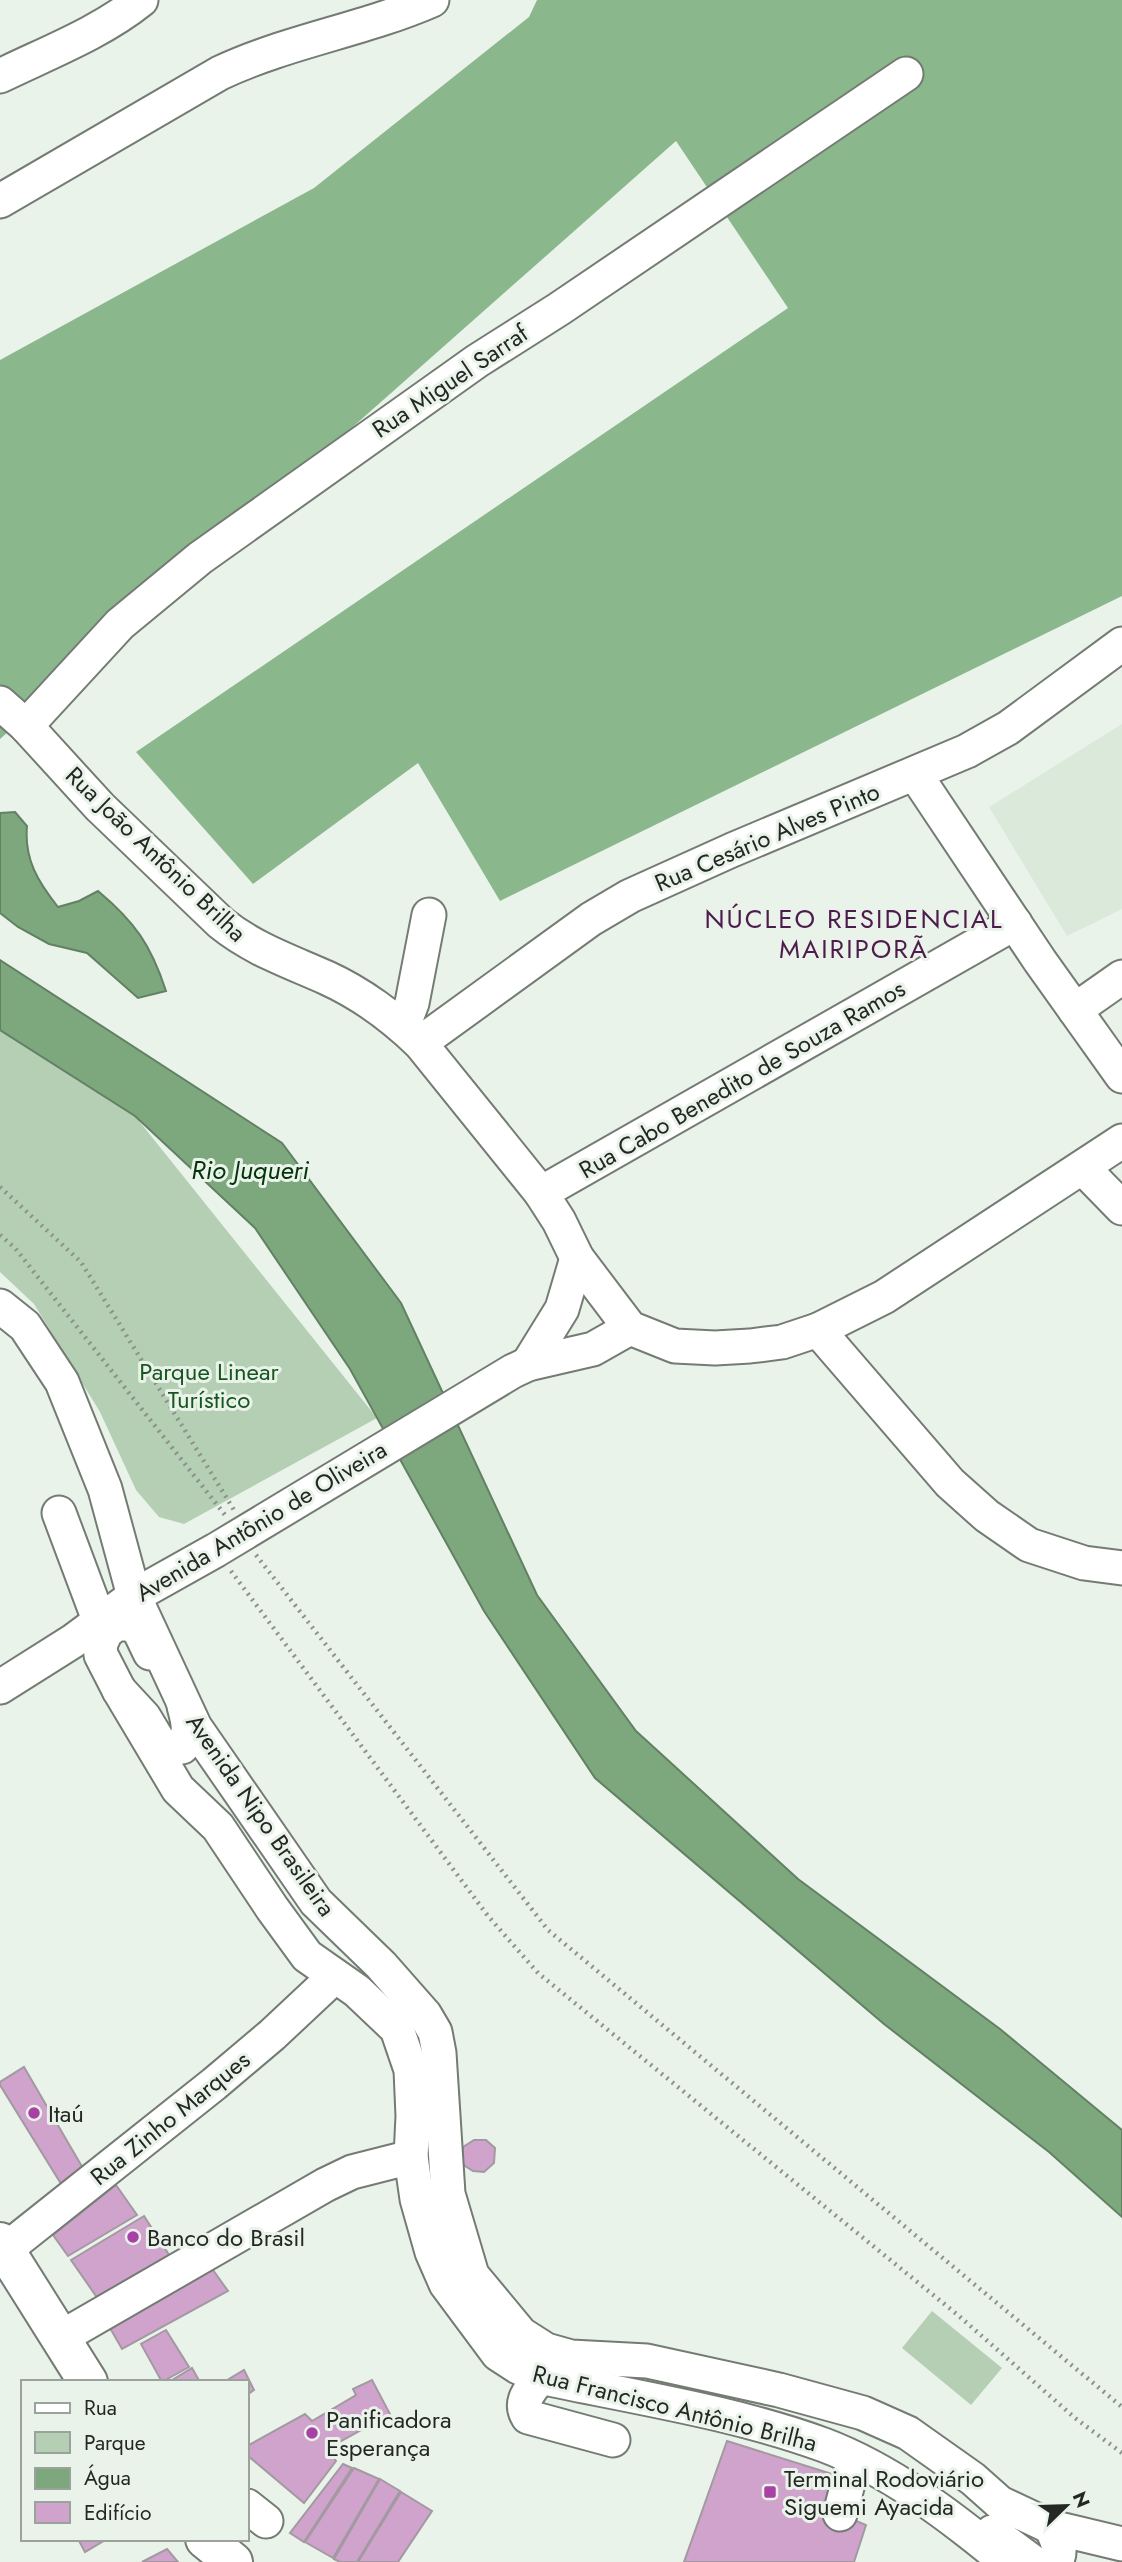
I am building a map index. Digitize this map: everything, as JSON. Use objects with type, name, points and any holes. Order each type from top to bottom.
[{"type":"main road","points":[[2,2248],[87,2380]]},
{"type":"street","points":[[0,76],[75,40],[141,0]]},
{"type":"street","points":[[0,201],[219,73],[252,58],[378,22],[432,0]]},
{"type":"street","name":"Rua Miguel Sarraf","points":[[26,726],[120,624],[200,558],[477,361],[906,74]]},
{"type":"street","name":"Rua Cesário Alves Pinto","points":[[412,1035],[630,896],[967,751],[1008,728],[1122,644]]},
{"type":"street","name":"Rua João Antônio Brilha","points":[[0,704],[26,726],[100,807],[221,923],[241,939],[290,964],[328,978],[412,1035],[541,1193],[565,1232],[576,1258],[630,1328]]},
{"type":"street","points":[[915,774],[1074,1010],[1122,1076]]},
{"type":"street","points":[[412,1035],[412,1003],[429,915]]},
{"type":"street","name":"Rua Cabo Benedito de Souza Ramos","points":[[541,1193],[1015,923]]},
{"type":"street","points":[[1074,1010],[1122,977]]},
{"type":"street","points":[[630,1328],[675,1346],[715,1348],[782,1342],[818,1330],[884,1297],[1122,1141]]},
{"type":"street","points":[[1083,1168],[1122,1208]]},
{"type":"street","name":"Avenida Antônio de Oliveira","points":[[521,1367],[562,1309],[576,1258]]},
{"type":"street","name":"Avenida Nipo Brasileira","points":[[0,1306],[25,1326],[62,1382],[105,1489],[134,1596],[195,1727],[316,1902],[403,1990],[425,2015],[435,2032],[439,2053],[447,2194],[472,2275],[521,2334],[545,2350],[571,2357],[647,2361],[779,2390],[863,2413],[908,2433],[973,2479],[1000,2503],[1051,2527],[1122,2544]]},
{"type":"street","name":"Avenida Antônio de Oliveira","points":[[13,1679],[134,1596],[521,1367],[593,1349],[630,1328]]},
{"type":"street","points":[[818,1330],[950,1483],[987,1516],[1029,1545],[1084,1563],[1122,1568]]},
{"type":"street","points":[[59,1513],[99,1620]]},
{"type":"street","name":"Rua Francisco Antônio Brilha","points":[[184,1705],[162,1679],[139,1630],[130,1624],[116,1624],[106,1632],[100,1645],[101,1655],[178,1790],[218,1827],[307,1956],[357,1991],[397,2029],[411,2070],[411,2157],[424,2226],[446,2284],[498,2354],[540,2377],[771,2427],[826,2446],[884,2475],[950,2518],[1006,2562]]},
{"type":"street","points":[[13,1679],[72,1660],[85,1670],[135,1752],[178,1790]]},
{"type":"street","points":[[119,1690],[144,1717],[159,1742],[170,1749],[182,1747],[187,1741],[189,1730],[184,1705]]},
{"type":"street","name":"Rua Zinho Marques","points":[[2,2248],[214,2084],[335,1976]]},
{"type":"street","points":[[60,2338],[325,2185],[352,2172],[411,2157]]},
{"type":"street","points":[[540,2377],[523,2402],[528,2417],[613,2440]]},
{"type":"street","points":[[884,2475],[888,2456],[895,2450],[911,2451],[934,2463],[975,2492],[1000,2503]]},
{"type":"street","points":[[840,2514],[854,2460]]},
{"type":"street","points":[[950,2518],[982,2526],[1033,2562]]},
{"type":"street","points":[[1051,2527],[1059,2545],[1059,2556],[1055,2562]]},
{"type":"path","points":[[0,1187],[81,1262],[234,1538],[488,1916],[538,1973],[959,2316],[1074,2418],[1122,2453]]},
{"type":"path","points":[[0,1235],[15,1248],[234,1538],[548,1930],[813,2153],[1122,2407]]},
{"type":"shaded area","points":[[537,0],[1122,0],[1122,596],[500,901],[418,763],[253,884],[136,752],[788,308],[676,141],[0,739],[0,360],[314,188],[529,17]]},
{"type":"shaded area","points":[[1122,724],[1122,909],[1067,936],[989,807]]},
{"type":"green space","name":"Parque Linear Turístico","points":[[0,1026],[135,1116],[377,1418],[184,1524],[159,1517],[136,1490],[100,1412],[34,1304],[0,1272]]},
{"type":"green space","points":[[932,2311],[1002,2368],[971,2405],[902,2348]]},
{"type":"water","points":[[15,812],[27,826],[28,849],[34,870],[58,907],[79,901],[98,891],[122,913],[140,935],[148,947],[166,991],[138,998],[87,953],[49,944],[18,927],[0,913],[0,813]]},
{"type":"water","name":"Rio Juqueri","points":[[0,960],[282,1143],[401,1303],[537,1595],[636,1731],[798,1879],[1000,2029],[1122,2130],[1122,2217],[1049,2152],[884,2024],[595,1778],[484,1611],[350,1369],[255,1228],[135,1116],[0,1030]]},
{"type":"building","name":"Itaú","points":[[24,2067],[84,2170],[63,2187],[0,2085],[0,2082]]},
{"type":"building","points":[[474,2140],[486,2140],[495,2148],[494,2163],[484,2172],[473,2171],[462,2164],[463,2147]]},
{"type":"building","points":[[116,2185],[137,2215],[68,2256],[53,2235]]},
{"type":"building","name":"Banco do Brasil","points":[[144,2216],[171,2258],[98,2299],[71,2260]]},
{"type":"building","points":[[208,2263],[228,2291],[122,2349],[106,2321]]},
{"type":"building","points":[[166,2330],[189,2367],[161,2380],[141,2344]]},
{"type":"building","points":[[192,2368],[199,2380],[172,2380]]},
{"type":"building","points":[[244,2370],[254,2390],[248,2394],[248,2380],[227,2380]]},
{"type":"building","name":"Panificadora Esperança","points":[[372,2380],[390,2414],[327,2449],[336,2461],[304,2503],[248,2456],[248,2445],[305,2414],[312,2421],[356,2395],[353,2389]]},
{"type":"building","name":"Terminal Rodoviário Siguemi Ayacida","points":[[727,2441],[835,2475],[826,2508],[866,2525],[854,2562],[684,2562]]},
{"type":"building","points":[[343,2464],[352,2468],[304,2542],[290,2533]]},
{"type":"building","points":[[354,2468],[379,2479],[333,2558],[305,2542]]},
{"type":"building","points":[[380,2479],[400,2491],[357,2562],[340,2562],[334,2559]]},
{"type":"building","points":[[401,2492],[432,2511],[398,2562],[358,2562]]},
{"type":"building","points":[[79,2541],[104,2541],[85,2552]]},
{"type":"building","points":[[167,2549],[178,2562],[142,2562]]},
{"type":"place","name":"Itaú","points":[[34,2113]]},
{"type":"place","name":"Banco do Brasil","points":[[133,2237]]},
{"type":"place","name":"Panificadora Esperança","points":[[312,2433]]},
{"type":"place","name":"Terminal Rodoviário Siguemi Ayacida","points":[[770,2492]]},
{"type":"district","name":"NÚCLEO RESIDENCIAL MAIRIPORÃ","points":[[854,934]]}]
